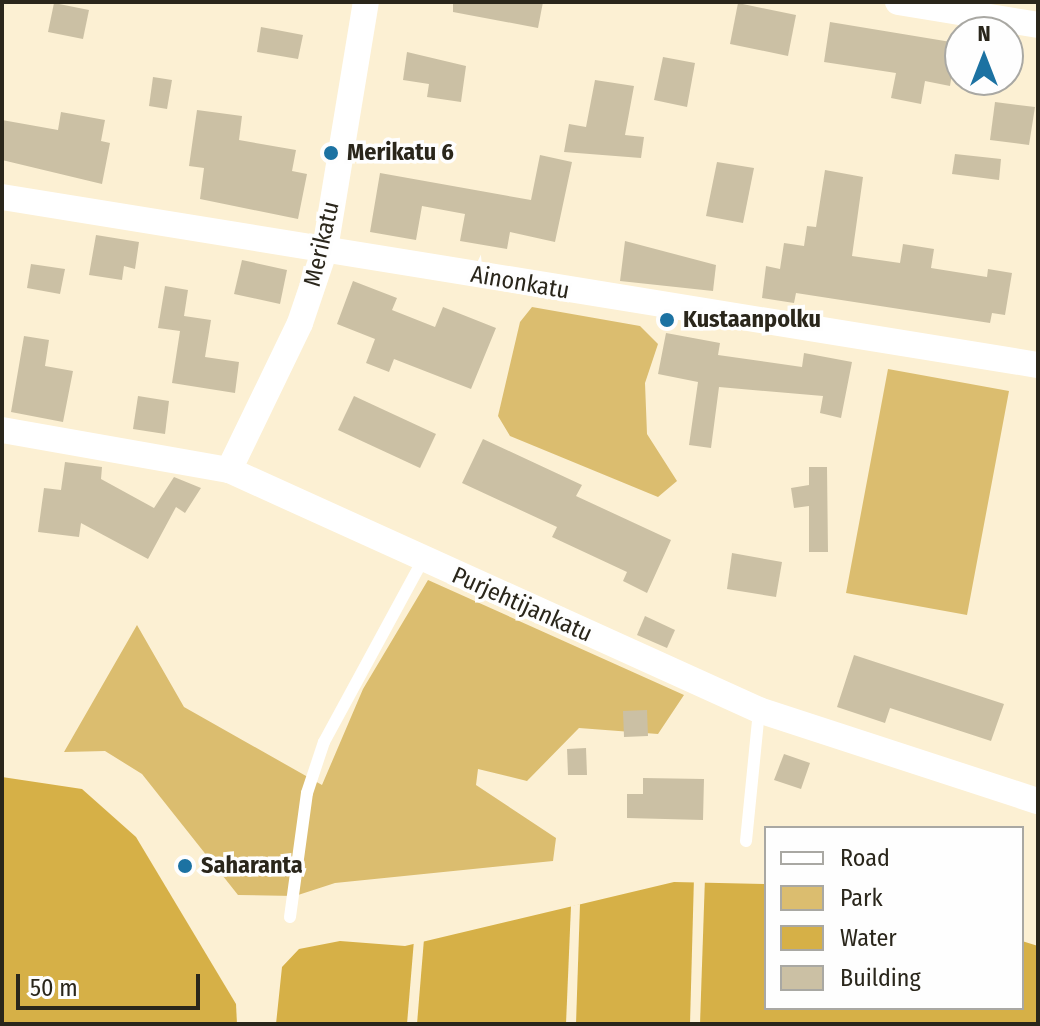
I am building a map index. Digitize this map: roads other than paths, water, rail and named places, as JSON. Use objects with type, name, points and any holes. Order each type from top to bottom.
[{"type":"street","name":"Merikatu","points":[[229,470],[300,323],[325,249],[366,2]]},
{"type":"street","points":[[898,2],[1038,25]]},
{"type":"street","name":"Ainonkatu","points":[[2,197],[1038,365]]},
{"type":"street","name":"Purjehtijankatu","points":[[2,430],[229,470],[759,710],[1038,801]]},
{"type":"lane","points":[[290,917],[307,793],[324,742],[423,560]]},
{"type":"lane","points":[[746,841],[759,710]]},
{"type":"water","points":[[2,777],[82,789],[136,837],[236,1004],[237,1024],[2,1024]]},
{"type":"water","points":[[674,882],[764,884],[764,1010],[1024,1010],[1024,942],[1038,946],[1038,1024],[276,1024],[282,967],[299,949],[340,941],[405,946]]},
{"type":"place","name":"Merikatu 6","points":[[331,153]]},
{"type":"place","name":"Kustaanpolku","points":[[667,320]]},
{"type":"place","name":"Saharanta","points":[[185,866]]}]
